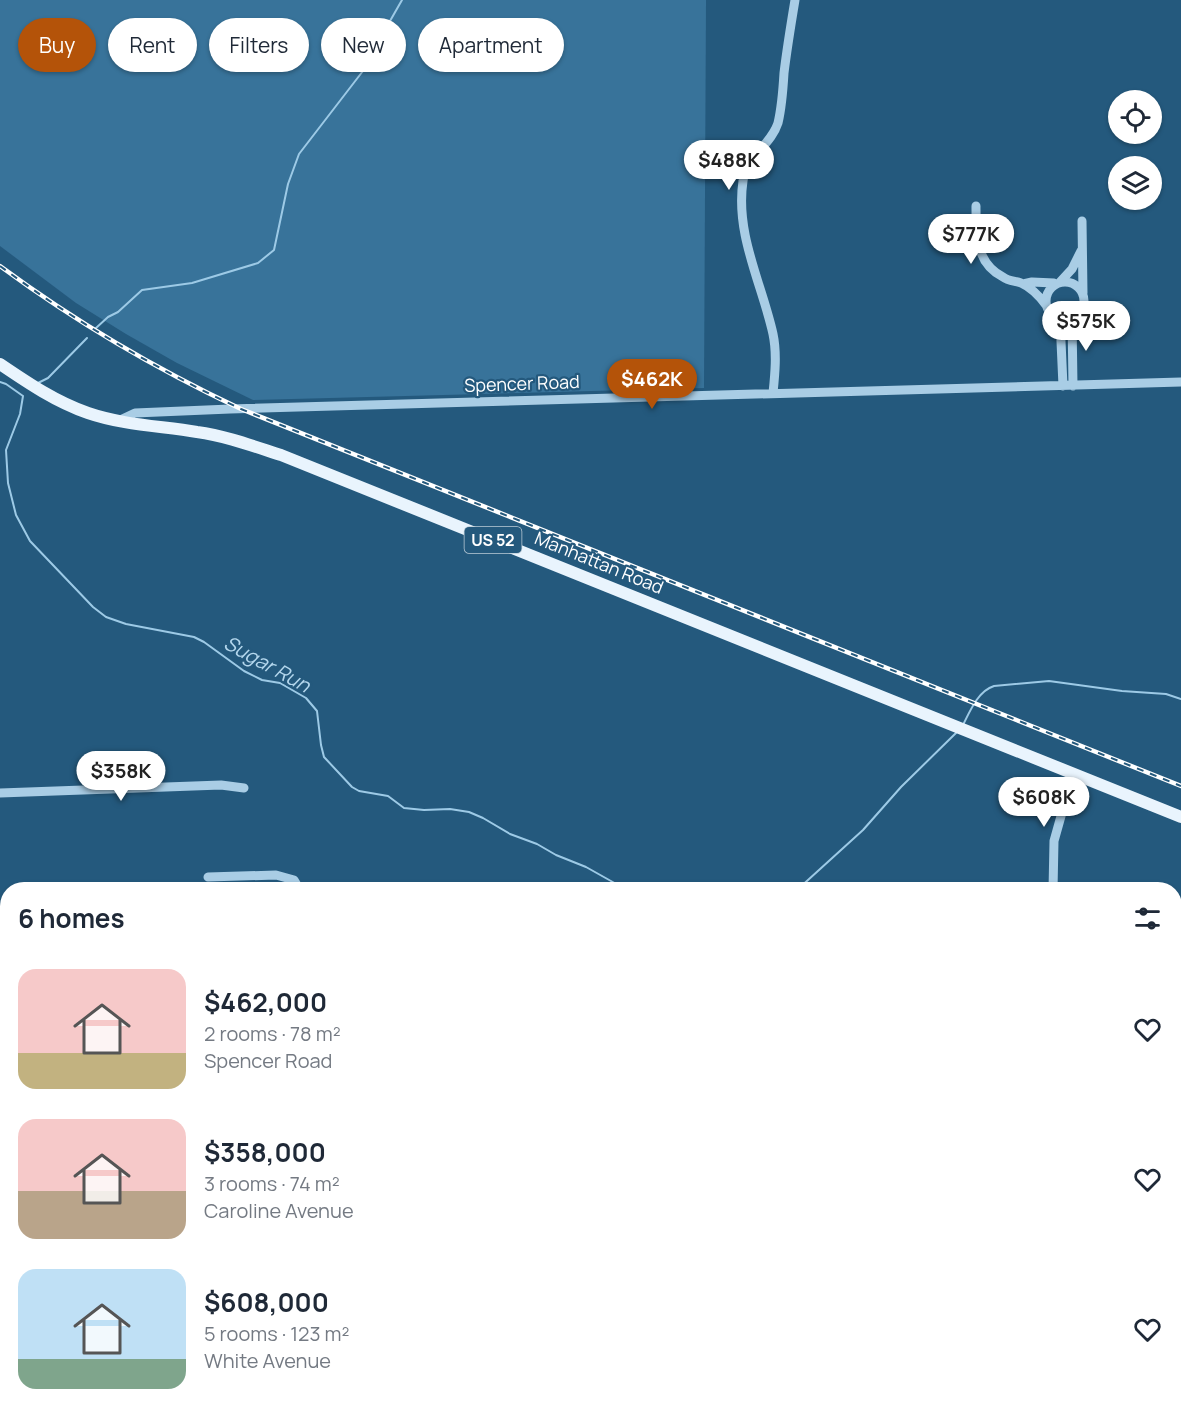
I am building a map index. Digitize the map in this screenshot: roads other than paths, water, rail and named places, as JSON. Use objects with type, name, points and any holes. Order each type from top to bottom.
[{"type":"main road","name":"Manhattan Road","points":[[0,364],[63,403],[89,414],[118,421],[199,432],[239,441],[281,455],[1181,817]]},
{"type":"street","points":[[773,393],[775,367],[773,335],[747,243],[743,180],[750,161],[777,125],[795,0]]},
{"type":"street","points":[[976,206],[976,240],[985,262],[1003,278],[1023,284],[1040,297],[1052,315],[1060,319],[1072,318],[1081,312],[1084,306],[1082,221]]},
{"type":"street","points":[[1046,305],[1047,293],[1072,269],[1082,249]]},
{"type":"street","points":[[1023,284],[1032,282],[1074,283],[1083,293]]},
{"type":"street","points":[[1072,318],[1073,386]]},
{"type":"street","points":[[1060,319],[1063,386]]},
{"type":"street","name":"Spencer Road","points":[[118,421],[135,413],[1181,382]]},
{"type":"street","points":[[1053,882],[1054,842],[1076,775]]},
{"type":"street","points":[[0,793],[221,785],[244,788]]},
{"type":"street","points":[[208,878],[276,875],[295,882]]},
{"type":"waterway","points":[[96,328],[142,290],[192,283],[258,263],[274,250],[288,184],[299,154],[366,67],[402,0]]},
{"type":"waterway","points":[[38,383],[48,378],[87,338]]},
{"type":"waterway","name":"Sugar Run","points":[[0,382],[23,396]]},
{"type":"waterway","name":"Sugar Run","points":[[23,396],[20,414],[6,450],[8,483],[16,515],[30,541],[93,607],[106,617],[126,624],[194,637],[244,671],[262,680],[280,683],[306,698],[317,711],[324,757],[352,787],[359,791],[388,796],[404,808],[450,809],[469,812],[510,834],[537,844],[613,882]]},
{"type":"waterway","points":[[963,725],[979,697],[994,686],[1049,681],[1122,691],[1166,694],[1181,699]]},
{"type":"waterway","points":[[806,882],[863,830],[901,787],[958,731]]},
{"type":"railway","points":[[0,266],[117,344],[241,409],[1181,786]]}]
